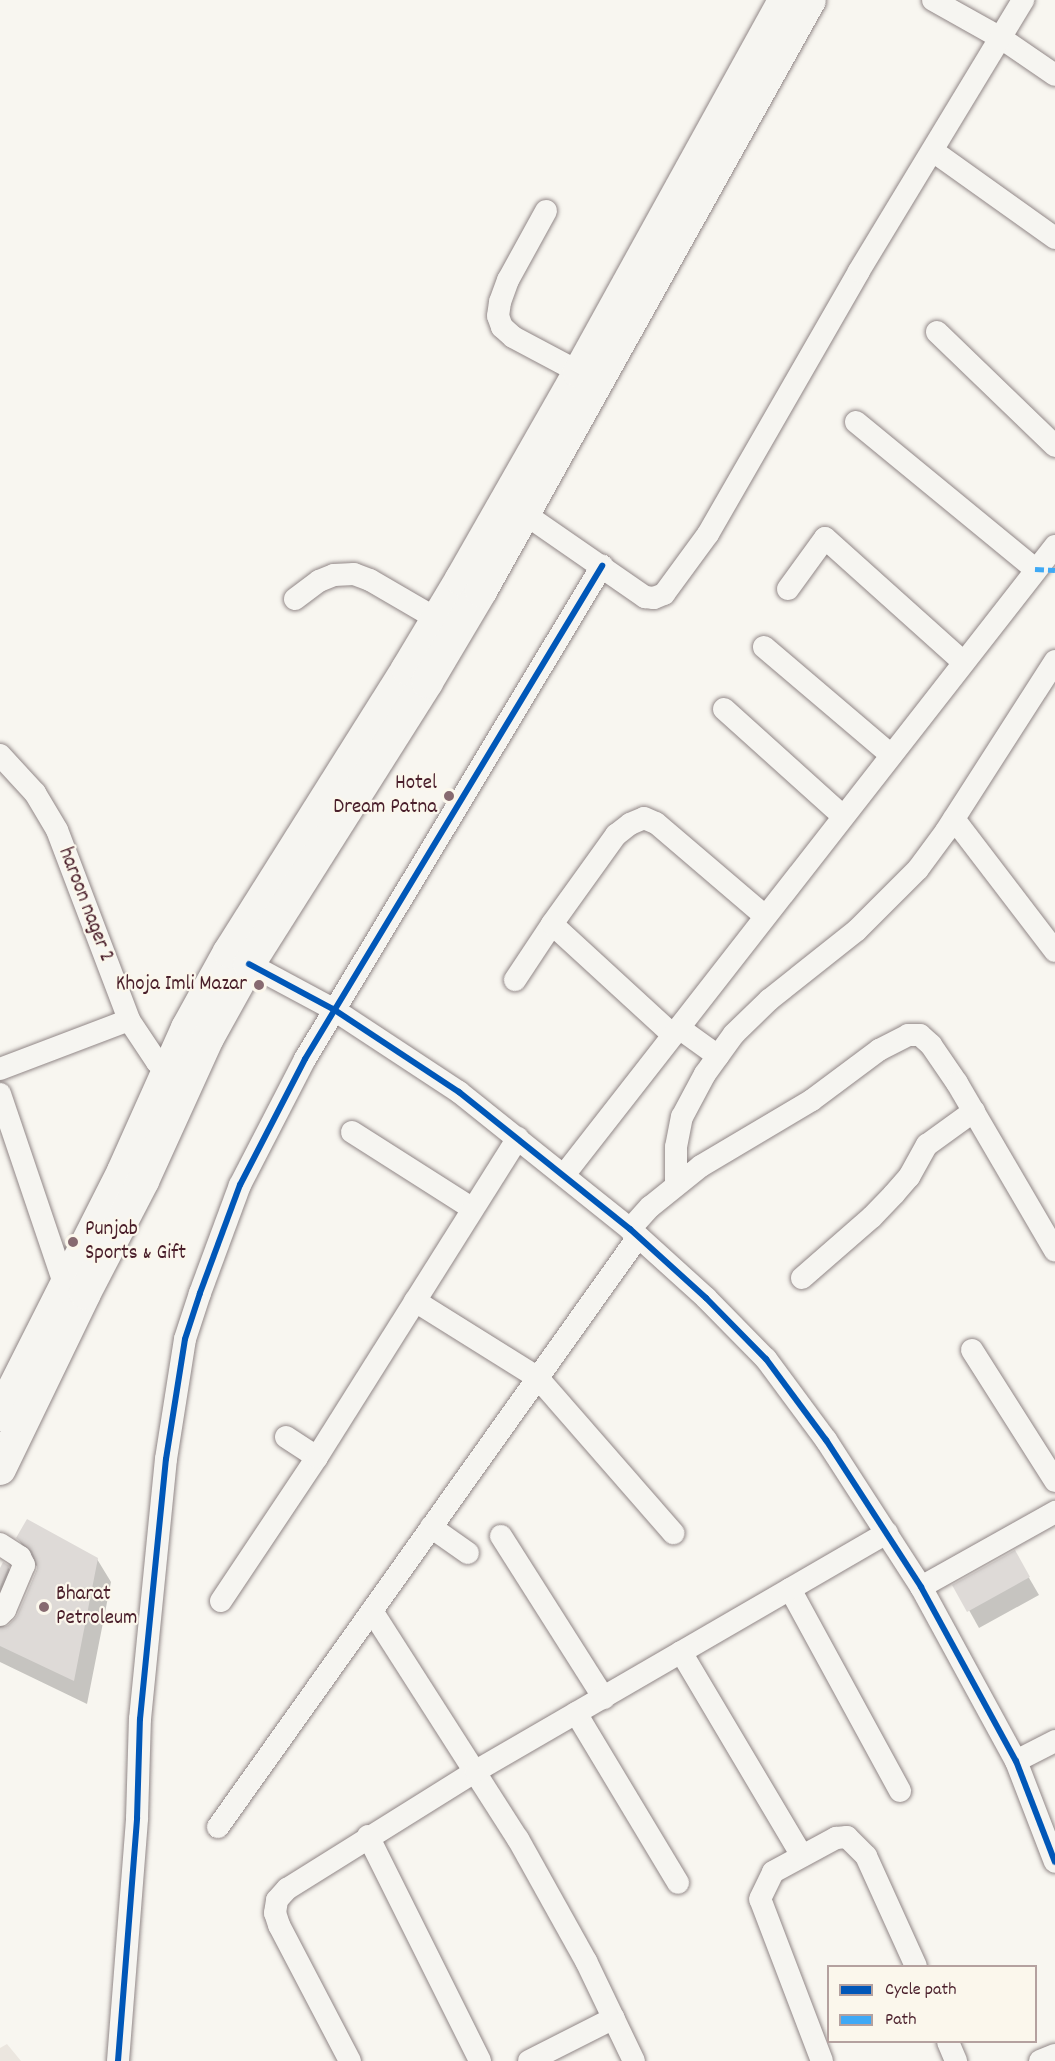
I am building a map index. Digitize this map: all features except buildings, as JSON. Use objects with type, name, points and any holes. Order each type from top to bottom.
[{"type":"highway","points":[[0,1415],[64,1283],[123,1171],[180,1072],[208,1038],[249,964],[427,682],[525,514],[589,377],[784,0]]},
{"type":"highway","points":[[0,1470],[85,1293],[143,1181],[180,1072],[187,1028],[229,952],[589,377],[810,0]]},
{"type":"street","points":[[933,0],[1001,38],[1055,75]]},
{"type":"street","points":[[525,514],[645,597],[654,598],[664,594],[708,534],[791,388],[1023,0]]},
{"type":"street","points":[[933,151],[1055,238]]},
{"type":"street","points":[[546,211],[508,280],[500,302],[498,316],[502,327],[513,337],[589,377]]},
{"type":"street","points":[[937,332],[1055,446]]},
{"type":"street","points":[[856,422],[1035,570]]},
{"type":"street","points":[[788,589],[825,538],[963,662]]},
{"type":"street","points":[[564,1175],[1055,546]]},
{"type":"street","points":[[118,2061],[137,1818],[145,1652],[166,1459],[185,1339],[240,1185],[333,1009],[602,566]]},
{"type":"street","points":[[295,599],[326,578],[354,574],[370,580],[437,619]]},
{"type":"street","points":[[764,647],[891,755]]},
{"type":"street","points":[[676,1185],[676,1147],[682,1117],[705,1074],[718,1056],[734,1034],[769,1000],[857,930],[918,869],[954,819],[1055,661]]},
{"type":"street","points":[[724,709],[843,816]]},
{"type":"street","name":"haroon nager 2","points":[[0,755],[35,793],[57,830],[129,1020],[157,1062],[180,1072]]},
{"type":"street","points":[[515,980],[616,835],[630,824],[644,818],[656,823],[765,916]]},
{"type":"street","points":[[954,819],[1007,885],[1055,951]]},
{"type":"street","points":[[552,924],[558,933],[676,1032],[718,1056]]},
{"type":"street","points":[[249,964],[333,1009],[433,1073],[518,1138],[634,1233],[706,1298],[766,1359],[796,1397],[921,1587],[1016,1761],[1055,1862]]},
{"type":"street","points":[[0,1069],[129,1020]]},
{"type":"street","points":[[218,1827],[538,1378],[650,1207],[701,1166],[812,1100],[893,1041],[908,1035],[920,1035],[931,1045],[974,1111],[1055,1251]]},
{"type":"street","points":[[0,1094],[64,1283]]},
{"type":"street","points":[[802,1278],[872,1217],[894,1194],[909,1177],[927,1145],[974,1111]]},
{"type":"street","points":[[352,1132],[473,1209]]},
{"type":"street","points":[[221,1601],[317,1457],[518,1138]]},
{"type":"street","points":[[415,1301],[538,1378],[673,1533]]},
{"type":"street","points":[[972,1350],[1055,1481]]},
{"type":"street","points":[[286,1437],[317,1457]]},
{"type":"street","points":[[921,1587],[1055,1512]]},
{"type":"street","points":[[431,1527],[468,1553]]},
{"type":"street","points":[[351,2061],[289,1947],[275,1913],[277,1900],[287,1889],[368,1836],[476,1771],[887,1533]]},
{"type":"street","points":[[501,1536],[604,1698]]},
{"type":"street","points":[[0,1544],[20,1557],[24,1566],[5,1610],[0,1615]]},
{"type":"street","points":[[790,1589],[900,1791]]},
{"type":"street","points":[[372,1611],[476,1771],[564,1921],[634,2061]]},
{"type":"street","points":[[681,1652],[802,1856]]},
{"type":"street","points":[[576,1713],[678,1883]]},
{"type":"street","points":[[1016,1761],[1055,1741]]},
{"type":"street","points":[[368,1836],[480,2061]]},
{"type":"street","points":[[822,2061],[760,1899],[773,1872],[836,1838],[847,1837],[866,1856],[916,1965]]},
{"type":"street","points":[[529,2061],[614,2018]]},
{"type":"street","points":[[948,2043],[956,2061]]},
{"type":"street","points":[[1040,2061],[1055,2055]]},
{"type":"shaded area","points":[[7,2044],[21,2061],[0,2061],[0,2048]]},
{"type":"marked path","points":[[1035,569],[1055,570]]},
{"type":"cycle path","points":[[118,2061],[137,1818],[140,1719],[166,1459],[185,1339],[240,1185],[305,1059],[602,566]]},
{"type":"cycle path","points":[[249,964],[333,1009],[459,1092],[630,1229],[706,1298],[766,1359],[826,1440],[921,1587],[1016,1761],[1055,1862]]},
{"type":"place","name":"Hotel Dream Patna","points":[[449,796]]},
{"type":"place","name":"Khoja Imli Mazar","points":[[259,985]]},
{"type":"place","name":"Punjab Sports & Gift","points":[[73,1242]]},
{"type":"place","name":"Bharat Petroleum","points":[[44,1607]]}]
